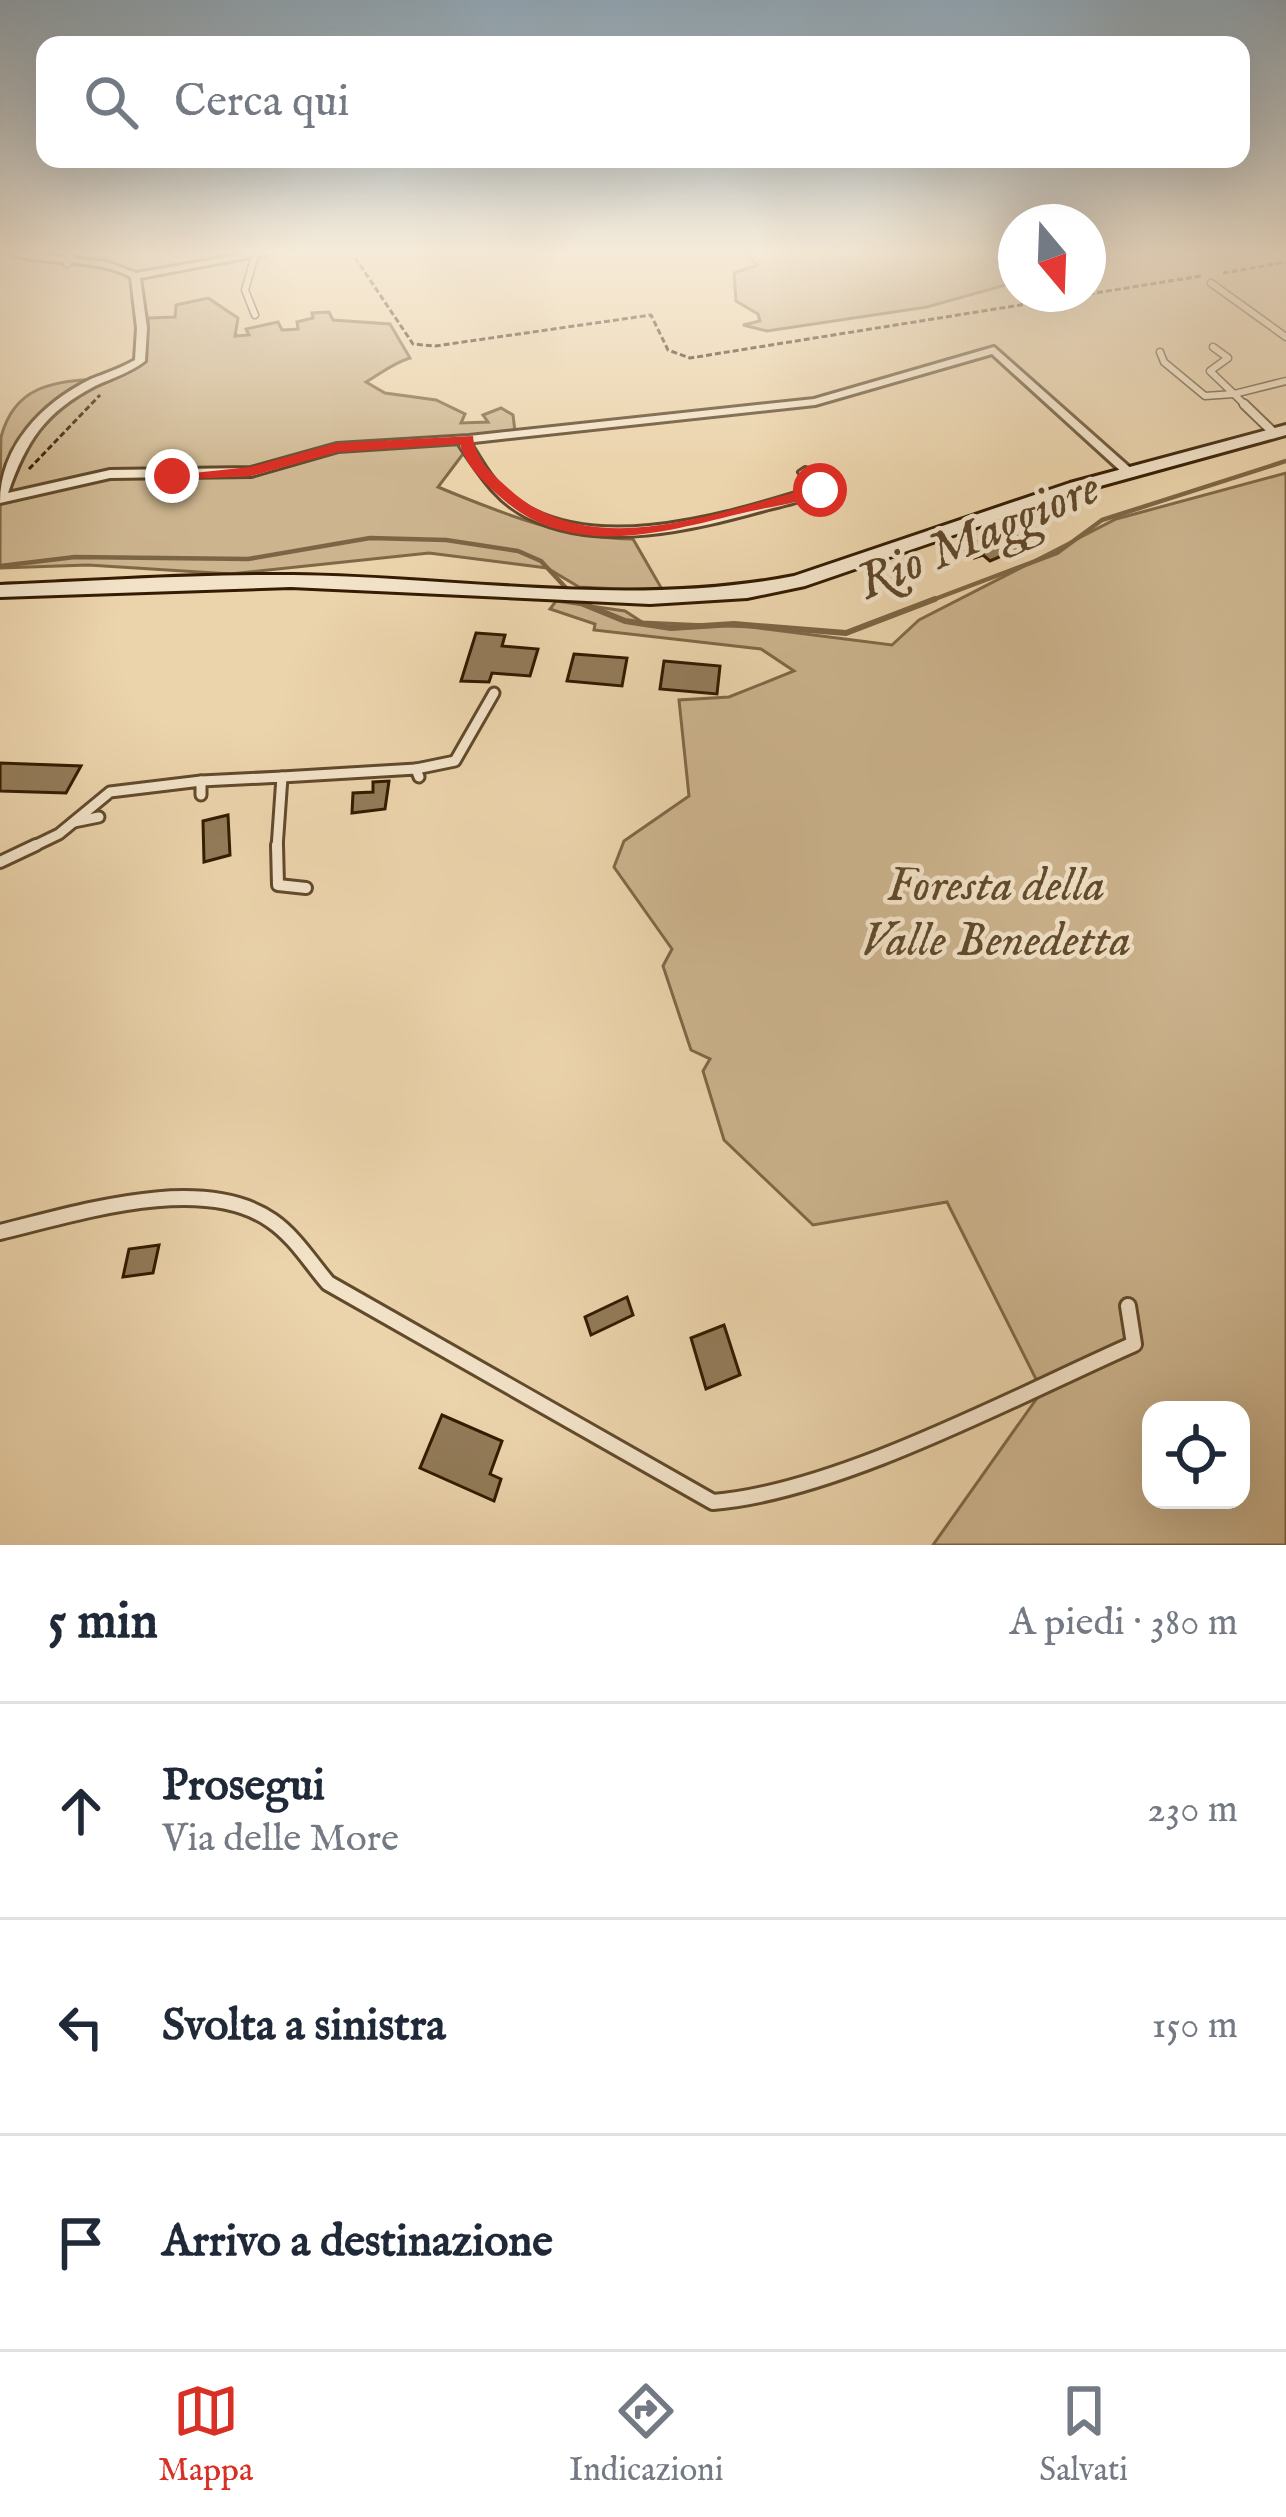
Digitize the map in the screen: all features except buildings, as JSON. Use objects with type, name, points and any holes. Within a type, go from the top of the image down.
[{"type":"main road","points":[[0,591],[291,581],[694,597],[798,582],[1129,472],[1279,431]]},
{"type":"street","points":[[0,499],[15,452],[39,417],[94,382],[140,361],[143,322]]},
{"type":"street","points":[[0,499],[110,474],[251,472],[337,448],[469,439],[815,402],[994,350],[1129,472]]},
{"type":"street","points":[[469,439],[466,446],[475,465],[494,485],[542,520],[574,530],[633,534],[820,490],[805,472]]},
{"type":"lane","points":[[1214,347],[1228,358],[1210,371],[1279,431]]},
{"type":"lane","points":[[1160,352],[1164,362],[1204,395],[1234,394],[1286,381]]},
{"type":"lane","points":[[0,862],[74,823],[110,792],[201,781],[417,773],[455,761],[494,693]]},
{"type":"lane","points":[[282,777],[275,878],[278,885],[306,888]]},
{"type":"lane","points":[[201,781],[201,795]]},
{"type":"lane","points":[[74,823],[99,818]]},
{"type":"lane","points":[[0,1232],[154,1201],[231,1202],[278,1227],[328,1283],[713,1502],[750,1499],[878,1456],[1134,1344],[1128,1306]]},
{"type":"path","points":[[398,322],[413,344],[435,346],[602,322]]},
{"type":"path","points":[[654,322],[668,350],[690,358],[917,322]]},
{"type":"path","points":[[20,478],[100,395]]},
{"type":"green space","points":[[148,322],[237,322],[235,336],[278,322],[282,330],[298,329],[297,322],[390,324],[410,358],[366,382],[385,393],[436,400],[465,414],[461,423],[488,422],[483,415],[501,408],[513,415],[515,432],[475,438],[438,487],[558,529],[633,539],[663,591],[579,587],[547,568],[429,553],[231,574],[88,565],[0,568],[1,437],[12,411],[28,395],[47,386],[126,373],[139,363]]},
{"type":"green space","points":[[826,322],[767,331],[743,325]]},
{"type":"green space","name":"Foresta della Valle Benedetta","points":[[1286,473],[1286,1545],[933,1545],[1042,1391],[947,1202],[813,1225],[724,1140],[703,1071],[710,1059],[691,1050],[663,966],[672,949],[614,867],[624,841],[689,796],[679,700],[729,697],[794,671],[761,649],[594,630],[595,624],[550,609],[556,601],[625,611],[642,622],[751,627],[892,645],[919,620],[1116,519]]},
{"type":"waterway","name":"Rio Maggiore","points":[[927,602],[1057,553],[1102,520],[1286,461]]},
{"type":"waterway","name":"Rio Maggiore","points":[[0,566],[75,557],[248,559],[370,538],[446,540],[518,551],[541,561],[579,602]]},
{"type":"waterway","name":"Rio Maggiore","points":[[571,599],[625,621],[671,628],[734,624],[846,633],[935,599]]},
{"type":"route","points":[[172,476],[251,472],[337,448],[469,439],[466,446],[475,465],[542,520],[574,530],[633,534],[820,490]]}]
